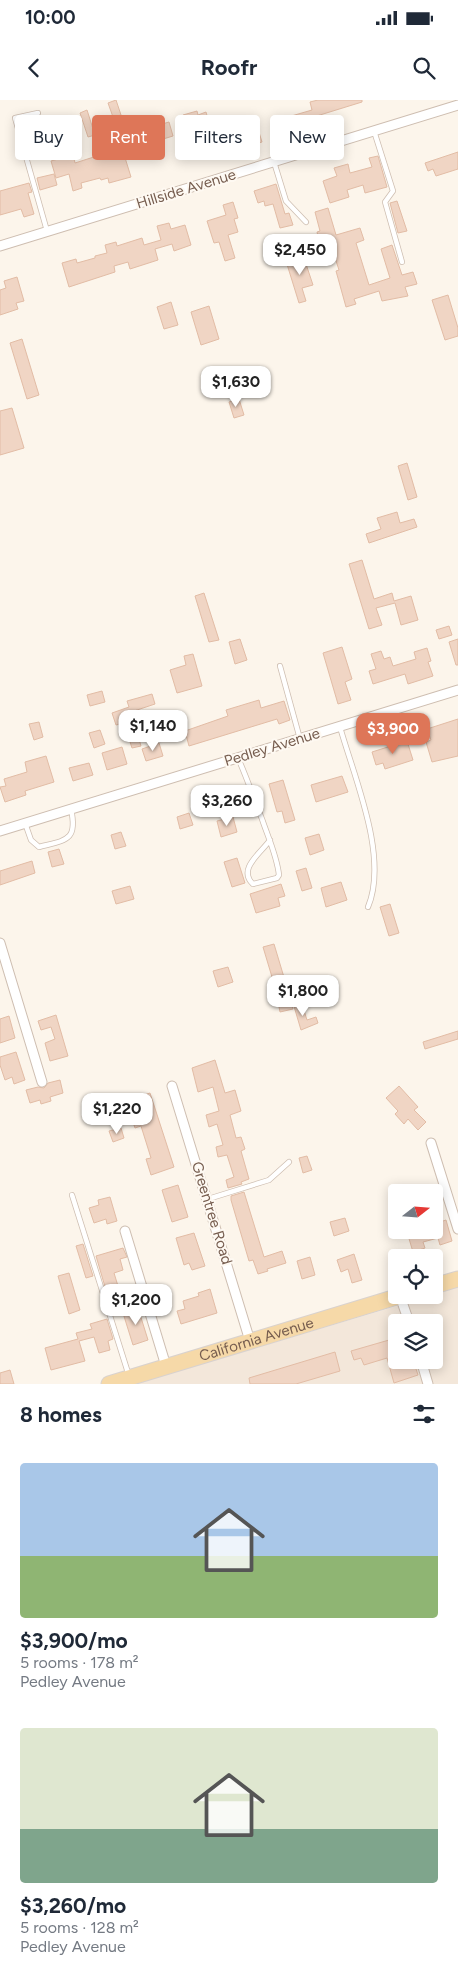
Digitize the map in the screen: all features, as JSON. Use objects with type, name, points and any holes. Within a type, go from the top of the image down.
[{"type":"main road","points":[[443,1283],[458,1279]]},
{"type":"main road","name":"California Avenue","points":[[109,1384],[388,1299]]},
{"type":"street","name":"Hillside Avenue","points":[[0,246],[458,105]]},
{"type":"street","name":"Pedley Avenue","points":[[0,831],[458,690]]},
{"type":"street","points":[[0,943],[42,1082]]},
{"type":"street","name":"Greentree Road","points":[[172,1086],[250,1341]]},
{"type":"street","points":[[431,1142],[458,1229]]},
{"type":"street","points":[[125,1231],[166,1366]]},
{"type":"street","points":[[424,1369],[428,1384]]},
{"type":"lane","points":[[38,113],[15,118],[47,232]]},
{"type":"lane","points":[[374,131],[393,191],[385,202],[402,262]]},
{"type":"lane","points":[[274,162],[286,201],[306,222]]},
{"type":"lane","points":[[280,666],[300,739]]},
{"type":"lane","points":[[340,726],[372,836],[375,863],[374,888],[368,907]]},
{"type":"lane","points":[[238,758],[270,840],[279,875],[276,878],[253,884],[248,877],[247,869],[270,840]]},
{"type":"lane","points":[[25,823],[31,840],[39,847],[64,841],[71,836],[74,830],[71,809]]},
{"type":"lane","points":[[208,1199],[269,1180],[289,1162]]},
{"type":"lane","points":[[72,1196],[129,1377]]},
{"type":"shaded area","points":[[458,1286],[458,1384],[134,1384],[404,1304],[443,1304],[443,1292]]},
{"type":"building","points":[[116,100],[121,115],[112,115],[108,103]]},
{"type":"building","points":[[318,100],[362,100],[362,102],[320,115],[295,115],[312,110],[310,102]]},
{"type":"building","points":[[87,110],[92,126],[92,136],[88,137],[80,113]]},
{"type":"building","points":[[197,111],[198,115],[183,115]]},
{"type":"building","points":[[169,122],[173,136],[165,138],[165,123]]},
{"type":"building","points":[[458,152],[458,169],[436,176],[433,169],[428,171],[425,163]]},
{"type":"building","points":[[378,156],[387,187],[365,193],[363,185],[347,190],[349,197],[330,203],[323,181],[337,176],[334,168],[348,164],[350,173],[372,167],[369,158]]},
{"type":"building","points":[[92,158],[92,160],[126,160],[131,177],[109,183],[108,178],[101,180],[100,178],[81,183],[82,188],[73,191],[69,174],[56,178],[51,161],[74,160],[75,163]]},
{"type":"building","points":[[54,174],[57,185],[40,190],[37,178]]},
{"type":"building","points":[[29,183],[32,192],[28,193],[34,214],[24,217],[21,209],[0,215],[0,191]]},
{"type":"building","points":[[276,184],[285,214],[289,213],[293,225],[280,228],[273,204],[265,206],[264,201],[258,203],[254,191]]},
{"type":"building","points":[[397,201],[407,231],[398,233],[390,203]]},
{"type":"building","points":[[233,202],[238,218],[234,219],[238,232],[228,235],[235,258],[225,261],[219,242],[214,243],[207,221],[226,215],[223,205]]},
{"type":"building","points":[[328,208],[336,235],[360,228],[364,240],[356,243],[369,285],[390,278],[381,249],[392,245],[402,275],[413,272],[417,284],[405,287],[408,296],[382,301],[379,291],[354,299],[356,304],[346,307],[336,271],[339,270],[330,242],[320,245],[317,232],[320,231],[315,212]]},
{"type":"building","points":[[169,223],[171,229],[185,225],[191,245],[174,251],[172,244],[155,249],[158,260],[130,269],[128,262],[114,266],[115,272],[69,287],[62,263],[76,259],[77,263],[95,258],[95,256],[107,253],[105,245],[116,242],[117,246],[142,238],[144,245],[161,240],[157,226]]},
{"type":"building","points":[[303,255],[313,285],[302,288],[306,301],[299,303],[286,261]]},
{"type":"building","points":[[17,277],[24,301],[16,303],[18,309],[0,315],[0,290],[6,288],[4,281]]},
{"type":"building","points":[[448,295],[458,328],[458,336],[445,340],[432,300]]},
{"type":"building","points":[[171,302],[178,325],[164,329],[157,307]]},
{"type":"building","points":[[209,306],[219,339],[201,345],[191,312]]},
{"type":"building","points":[[22,339],[39,395],[27,399],[10,343]]},
{"type":"building","points":[[239,399],[244,415],[234,418],[229,402]]},
{"type":"building","points":[[12,408],[24,448],[0,455],[0,411]]},
{"type":"building","points":[[407,463],[417,497],[408,500],[398,466]]},
{"type":"building","points":[[397,512],[400,523],[414,519],[417,527],[369,543],[366,534],[381,529],[377,518]]},
{"type":"building","points":[[362,560],[374,599],[392,593],[394,601],[411,596],[418,620],[401,625],[395,603],[376,608],[382,625],[369,629],[349,564]]},
{"type":"building","points":[[204,593],[219,640],[209,642],[195,596]]},
{"type":"building","points":[[449,626],[452,635],[439,639],[436,630]]},
{"type":"building","points":[[240,639],[247,660],[235,664],[229,642]]},
{"type":"building","points":[[458,639],[458,665],[456,665],[449,642]]},
{"type":"building","points":[[342,647],[352,679],[345,682],[351,700],[338,704],[323,653]]},
{"type":"building","points":[[427,648],[431,661],[428,662],[433,676],[408,684],[405,674],[373,684],[369,671],[376,669],[371,654],[381,651],[384,659],[390,657],[393,666],[416,659],[414,652]]},
{"type":"building","points":[[193,654],[202,686],[177,693],[170,670],[186,665],[184,656]]},
{"type":"building","points":[[102,691],[105,702],[90,706],[87,695]]},
{"type":"building","points":[[152,694],[155,704],[131,712],[141,746],[132,748],[124,723],[116,725],[112,713],[129,707],[127,701]]},
{"type":"building","points":[[259,700],[261,708],[284,701],[290,720],[279,724],[277,719],[189,746],[185,731],[228,716],[226,710]]},
{"type":"building","points":[[458,719],[458,756],[432,762],[426,742],[431,740],[427,729]]},
{"type":"building","points":[[39,722],[43,737],[34,740],[29,724]]},
{"type":"building","points":[[100,730],[105,744],[94,748],[89,733]]},
{"type":"building","points":[[407,741],[413,760],[385,769],[383,763],[376,765],[372,752]]},
{"type":"building","points":[[159,743],[163,756],[146,761],[142,749]]},
{"type":"building","points":[[122,747],[127,764],[107,770],[102,753]]},
{"type":"building","points":[[46,756],[54,782],[25,791],[26,795],[5,802],[0,787],[6,786],[4,779],[27,772],[25,762]]},
{"type":"building","points":[[89,763],[93,775],[73,781],[69,768]]},
{"type":"building","points":[[342,776],[348,792],[316,802],[311,785]]},
{"type":"building","points":[[283,780],[295,820],[285,823],[282,811],[277,812],[269,784]]},
{"type":"building","points":[[236,797],[239,809],[226,813],[222,801]]},
{"type":"building","points":[[189,813],[193,825],[180,829],[177,817]]},
{"type":"building","points":[[233,817],[237,832],[221,837],[217,821]]},
{"type":"building","points":[[121,832],[126,846],[115,849],[111,835]]},
{"type":"building","points":[[319,834],[324,850],[310,855],[305,838]]},
{"type":"building","points":[[59,849],[64,864],[52,867],[48,852]]},
{"type":"building","points":[[237,858],[245,883],[232,887],[224,862]]},
{"type":"building","points":[[32,861],[35,873],[0,885],[0,871]]},
{"type":"building","points":[[306,868],[312,888],[302,891],[296,871]]},
{"type":"building","points":[[341,882],[347,900],[326,907],[321,888]]},
{"type":"building","points":[[281,884],[285,896],[278,898],[280,906],[256,913],[250,894]]},
{"type":"building","points":[[130,886],[134,899],[116,904],[112,891]]},
{"type":"building","points":[[390,904],[399,933],[389,936],[380,907]]},
{"type":"building","points":[[274,944],[286,984],[275,987],[263,947]]},
{"type":"building","points":[[228,967],[233,982],[218,987],[213,971]]},
{"type":"building","points":[[290,999],[293,1009],[280,1012],[278,1002]]},
{"type":"building","points":[[301,1001],[307,1020],[316,1017],[318,1023],[301,1030],[293,1003]]},
{"type":"building","points":[[56,1015],[68,1056],[50,1061],[45,1043],[55,1039],[51,1027],[41,1030],[38,1021]]},
{"type":"building","points":[[9,1016],[15,1038],[0,1043],[0,1019]]},
{"type":"building","points":[[458,1031],[458,1039],[425,1049],[423,1042]]},
{"type":"building","points":[[16,1052],[25,1080],[14,1084],[12,1077],[5,1080],[0,1065],[0,1057]]},
{"type":"building","points":[[215,1060],[225,1093],[235,1090],[241,1111],[230,1115],[236,1138],[241,1137],[245,1149],[241,1151],[249,1179],[241,1182],[242,1184],[228,1188],[226,1180],[234,1177],[227,1155],[218,1157],[216,1147],[223,1145],[217,1124],[209,1127],[206,1115],[219,1111],[213,1087],[198,1092],[192,1068]]},
{"type":"building","points":[[60,1080],[63,1093],[50,1097],[51,1101],[41,1104],[40,1100],[30,1103],[26,1090],[38,1087],[44,1088],[48,1083]]},
{"type":"building","points":[[399,1086],[418,1107],[414,1110],[426,1122],[418,1130],[408,1119],[404,1124],[395,1114],[398,1111],[386,1098]]},
{"type":"building","points":[[150,1093],[174,1167],[151,1175],[146,1159],[151,1158],[141,1126],[135,1128],[129,1111],[138,1108],[135,1098]]},
{"type":"building","points":[[121,1128],[124,1138],[113,1142],[109,1131]]},
{"type":"building","points":[[307,1156],[312,1170],[303,1173],[299,1158]]},
{"type":"building","points":[[178,1185],[188,1217],[172,1222],[162,1190]]},
{"type":"building","points":[[244,1192],[264,1257],[282,1251],[286,1263],[258,1274],[253,1260],[249,1261],[231,1200],[231,1196]]},
{"type":"building","points":[[110,1197],[117,1221],[107,1224],[106,1219],[94,1223],[89,1208],[99,1205],[98,1200]]},
{"type":"building","points":[[345,1218],[349,1231],[334,1236],[330,1222]]},
{"type":"building","points":[[446,1220],[452,1241],[440,1245],[438,1239],[443,1239],[443,1221]]},
{"type":"building","points":[[194,1233],[205,1266],[192,1270],[189,1263],[184,1265],[176,1238]]},
{"type":"building","points":[[409,1239],[434,1239],[423,1242],[425,1248],[412,1249]]},
{"type":"building","points":[[83,1244],[93,1276],[86,1278],[76,1246]]},
{"type":"building","points":[[123,1248],[127,1257],[120,1259],[123,1270],[114,1273],[118,1286],[106,1290],[96,1256]]},
{"type":"building","points":[[354,1254],[362,1280],[352,1283],[348,1269],[341,1272],[337,1260]]},
{"type":"building","points":[[310,1257],[315,1275],[302,1279],[297,1261]]},
{"type":"building","points":[[69,1273],[80,1310],[69,1314],[58,1276]]},
{"type":"building","points":[[210,1289],[217,1313],[181,1324],[177,1311],[185,1309],[183,1301],[199,1296],[198,1293]]},
{"type":"building","points":[[138,1308],[148,1340],[133,1345],[123,1313]]},
{"type":"building","points":[[107,1319],[113,1339],[108,1341],[110,1350],[99,1353],[94,1337],[79,1341],[85,1361],[51,1370],[45,1348],[78,1339],[76,1333],[92,1329],[90,1324]]},
{"type":"building","points":[[388,1340],[388,1362],[387,1358],[364,1365],[361,1358],[354,1360],[351,1351]]},
{"type":"building","points":[[335,1352],[340,1371],[296,1384],[250,1384],[249,1378]]},
{"type":"building","points":[[390,1369],[416,1369],[418,1375],[394,1383]]},
{"type":"building","points":[[10,1370],[14,1384],[0,1384],[0,1373]]}]
